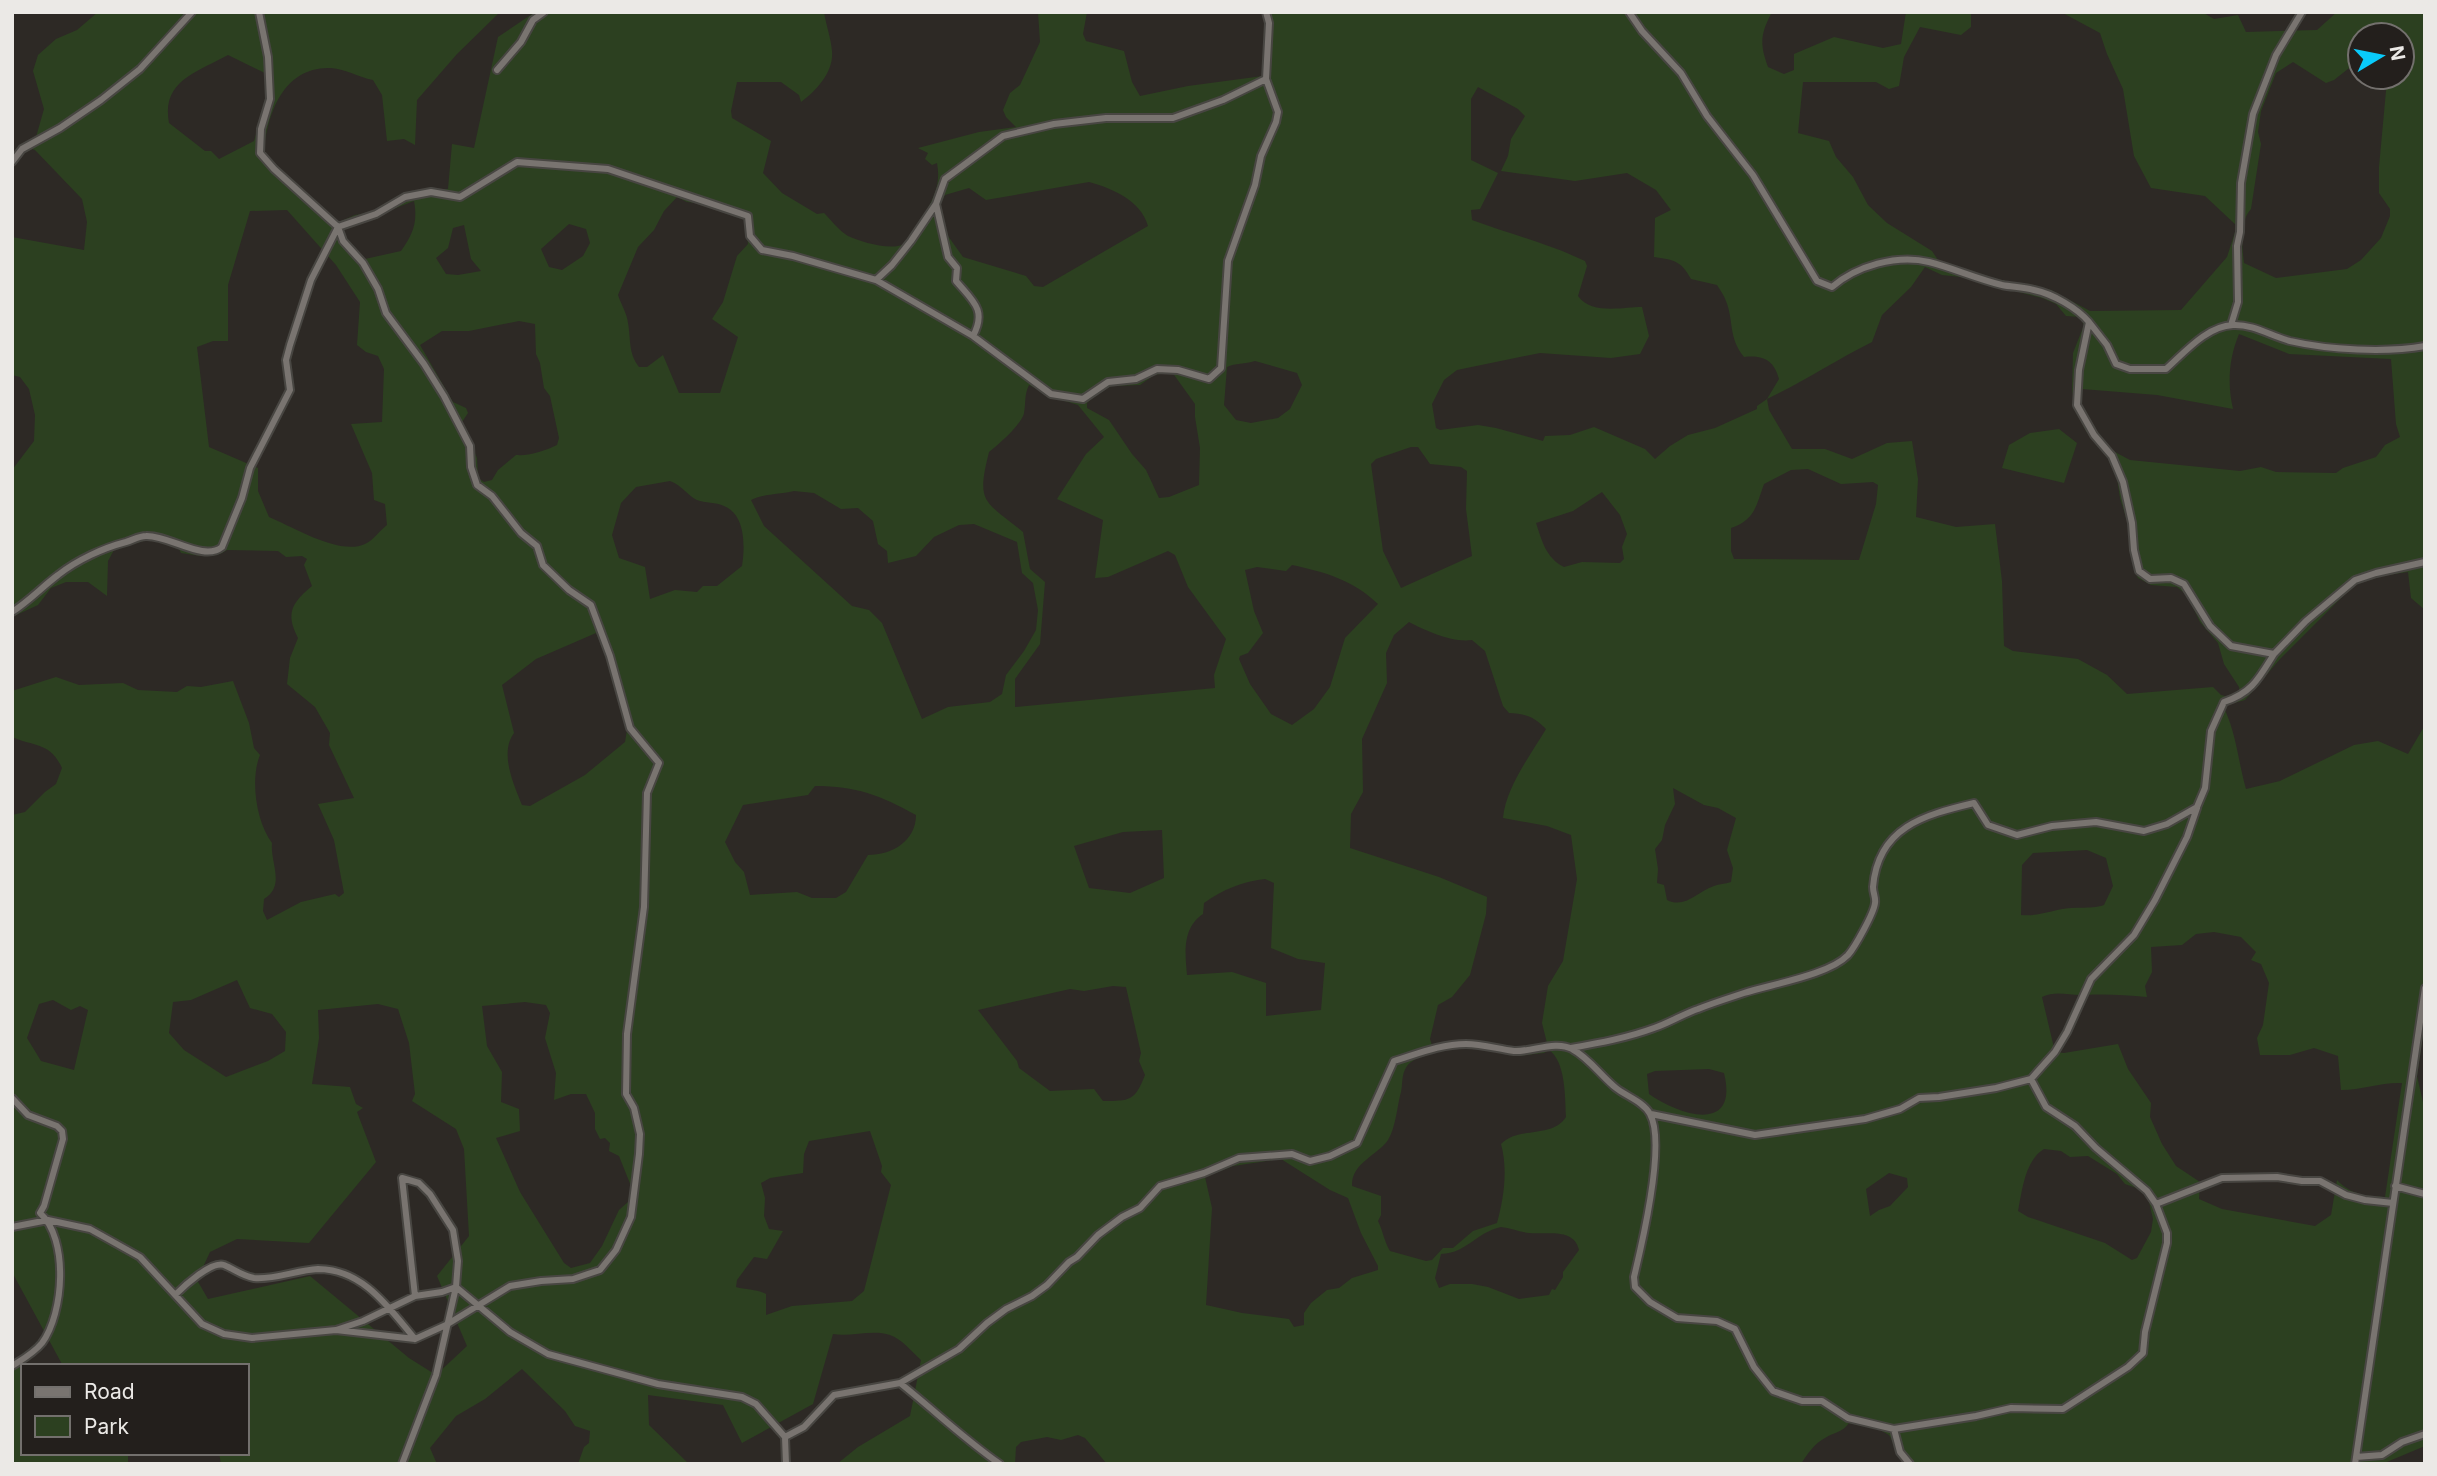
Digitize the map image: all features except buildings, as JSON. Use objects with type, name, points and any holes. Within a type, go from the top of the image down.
[{"type":"street","points":[[12,162],[22,149],[60,128],[140,69],[192,12]]},
{"type":"street","points":[[12,1227],[48,1220],[90,1229],[146,1262],[202,1324],[223,1334],[252,1338],[336,1330],[415,1339],[446,1325],[510,1286],[573,1279],[600,1270],[616,1250],[631,1217],[640,1134],[634,1108],[626,1094],[627,1034],[644,907],[647,793],[659,763],[630,728],[610,656],[591,605],[569,590],[543,565],[537,546],[521,533],[492,496],[477,485],[471,467],[470,446],[424,364],[386,313],[363,263],[343,241],[338,227],[260,153],[261,129],[270,99],[268,57],[259,12]]},
{"type":"street","points":[[497,70],[521,42],[533,20],[544,12]]},
{"type":"street","points":[[12,612],[60,573],[88,557],[142,536],[160,536],[186,547],[209,552],[216,552],[222,547],[242,498],[250,468],[290,390],[286,360],[290,345],[311,280],[338,227],[376,214],[405,197],[430,192],[460,197],[517,162],[608,169],[748,216],[750,236],[762,250],[876,280],[973,336],[1051,394],[1083,400],[1108,382],[1136,379],[1157,369],[1178,370],[1209,379],[1220,368],[1228,261],[1255,185],[1261,156],[1278,112],[1266,79],[1269,23],[1266,12]]},
{"type":"street","points":[[1629,12],[1642,31],[1681,73],[1707,116],[1753,175],[1817,281],[1832,287],[1847,274],[1867,266],[1895,261],[1928,262],[2001,285],[2036,290],[2080,312],[2107,345],[2116,364],[2130,369],[2166,369],[2204,335],[2231,325],[2252,327],[2272,336],[2306,344],[2399,351],[2425,346]]},
{"type":"street","points":[[2231,325],[2238,302],[2237,246],[2240,232],[2241,183],[2253,114],[2276,55],[2302,12]]},
{"type":"street","points":[[876,280],[892,265],[936,204],[945,179],[1003,136],[1054,124],[1106,118],[1173,118],[1223,100],[1266,79]]},
{"type":"street","points":[[936,204],[948,257],[957,268],[956,281],[978,309],[981,322],[973,336]]},
{"type":"street","points":[[2090,322],[2079,370],[2077,405],[2094,435],[2112,456],[2123,482],[2139,570],[2150,579],[2171,579],[2184,584],[2210,626],[2231,646],[2274,654]]},
{"type":"street","points":[[1571,1048],[1609,1083],[1651,1114],[1755,1135],[1865,1119],[1900,1109],[1919,1098],[1985,1090],[2031,1080],[2055,1052],[2067,1032],[2091,979],[2134,935],[2155,901],[2187,837],[2205,788],[2211,731],[2224,702],[2240,697],[2250,689],[2274,654],[2306,621],[2355,580],[2425,562]]},
{"type":"street","points":[[785,1437],[804,1427],[834,1395],[900,1383],[959,1349],[1006,1309],[1047,1285],[1098,1235],[1122,1217],[1140,1208],[1160,1186],[1204,1173],[1239,1158],[1292,1154],[1310,1161],[1330,1156],[1357,1143],[1394,1061],[1447,1045],[1469,1044],[1502,1047],[1513,1051],[1556,1046],[1571,1048],[1614,1041],[1777,982],[1826,970],[1849,954],[1864,931],[1875,906],[1873,890],[1879,863],[1891,840],[1906,825],[1934,812],[1974,803],[1988,825],[2017,835],[2052,826],[2096,822],[2144,831],[2167,824],[2197,807]]},
{"type":"street","points":[[2425,988],[2355,1461],[2382,1455],[2402,1442],[2425,1434]]},
{"type":"street","points":[[1651,1114],[1654,1155],[1650,1207],[1634,1277],[1635,1287],[1650,1302],[1676,1318],[1717,1321],[1735,1329],[1754,1367],[1773,1391],[1802,1401],[1822,1401],[1848,1418],[1894,1429],[2011,1408],[2063,1409],[2140,1357],[2166,1243],[2166,1233],[2156,1204],[2147,1191],[2096,1148],[2075,1126],[2046,1107],[2031,1080]]},
{"type":"street","points":[[12,1098],[28,1115],[57,1126],[62,1131],[63,1139],[40,1213],[48,1220],[61,1266],[57,1306],[51,1328],[43,1342],[33,1353],[12,1366]]},
{"type":"street","points":[[2156,1204],[2222,1178],[2277,1177],[2320,1181],[2346,1195],[2393,1203]]},
{"type":"street","points":[[402,1464],[436,1375],[456,1287],[458,1261],[453,1230],[430,1194],[419,1184],[402,1178],[415,1296]]},
{"type":"street","points":[[2395,1186],[2425,1194]]},
{"type":"street","points":[[175,1295],[185,1284],[215,1265],[222,1265],[241,1275],[255,1278],[319,1269],[349,1275],[378,1295],[415,1339]]},
{"type":"street","points":[[456,1287],[510,1332],[548,1354],[659,1384],[742,1397],[756,1404],[785,1437],[786,1464]]},
{"type":"street","points":[[336,1330],[415,1296],[456,1287]]},
{"type":"street","points":[[900,1383],[960,1436],[1000,1464]]},
{"type":"street","points":[[1894,1429],[1900,1452],[1910,1464]]},
{"type":"green space","points":[[98,12],[500,12],[457,54],[417,100],[415,145],[404,139],[387,141],[382,95],[373,80],[331,68],[315,69],[290,83],[274,108],[264,152],[297,188],[339,222],[355,215],[369,213],[416,191],[448,189],[452,144],[474,148],[498,37],[535,12],[824,12],[832,59],[818,87],[801,102],[799,95],[781,82],[737,82],[732,118],[771,141],[763,173],[782,193],[817,214],[824,213],[848,236],[893,247],[906,243],[911,237],[936,190],[937,163],[932,165],[925,159],[928,153],[918,148],[979,132],[1016,127],[1003,110],[1010,93],[1020,85],[1040,42],[1038,12],[1087,12],[1083,34],[1086,41],[1124,51],[1132,82],[1140,96],[1188,86],[1263,76],[1263,12],[1763,12],[1771,14],[1763,34],[1765,59],[1768,67],[1784,74],[1794,70],[1794,54],[1834,37],[1883,48],[1901,44],[1906,12],[1971,12],[1971,27],[1961,35],[1920,27],[1904,57],[1899,86],[1889,89],[1876,82],[1803,82],[1798,133],[1829,141],[1836,157],[1853,177],[1868,205],[1887,223],[1932,251],[1938,260],[1991,278],[2051,290],[2090,311],[2181,310],[2227,257],[2237,226],[2205,196],[2151,188],[2134,156],[2123,89],[2100,33],[2061,12],[2202,12],[2214,19],[2238,15],[2246,32],[2317,30],[2337,12],[2425,12],[2425,610],[2411,598],[2408,572],[2374,577],[2355,584],[2280,659],[2245,700],[2227,705],[2225,710],[2235,739],[2246,789],[2280,781],[2354,745],[2378,741],[2408,754],[2425,725],[2425,1021],[2417,1076],[2425,1111],[2425,1446],[2382,1464],[1904,1464],[1889,1435],[1880,1430],[1849,1423],[1841,1431],[1818,1443],[1801,1464],[1107,1464],[1085,1438],[1078,1435],[1061,1440],[1047,1437],[1021,1442],[1016,1447],[1015,1464],[837,1464],[858,1447],[910,1416],[921,1360],[899,1339],[876,1333],[833,1334],[813,1404],[742,1443],[723,1405],[648,1395],[649,1425],[689,1464],[578,1464],[584,1447],[589,1443],[590,1431],[575,1426],[565,1411],[522,1369],[485,1399],[456,1416],[430,1448],[437,1464],[221,1464],[219,1455],[248,1455],[248,1364],[62,1364],[12,1272],[12,815],[25,812],[56,784],[62,768],[47,749],[12,737],[12,691],[56,677],[79,685],[123,683],[138,690],[177,692],[187,686],[201,687],[233,681],[249,723],[254,748],[260,755],[255,776],[256,800],[262,824],[272,843],[276,874],[274,888],[264,899],[263,911],[267,920],[301,902],[335,894],[339,897],[344,893],[334,840],[318,804],[354,798],[329,745],[330,733],[315,707],[287,684],[290,658],[298,638],[291,615],[295,603],[312,586],[304,565],[307,559],[302,556],[286,557],[278,551],[227,550],[216,555],[199,556],[181,553],[179,549],[153,538],[114,550],[108,561],[107,596],[88,582],[66,582],[51,588],[38,605],[12,617],[12,470],[34,441],[35,415],[29,389],[20,377],[12,375],[12,237],[84,250],[87,222],[82,199],[35,150],[22,154],[12,166],[14,156],[20,148],[36,137],[44,109],[33,71],[38,55],[56,39],[77,30]],"holes":[[[2346,21],[2416,21],[2416,91],[2386,91],[2379,193],[2390,209],[2390,216],[2381,238],[2361,260],[2347,269],[2276,278],[2244,263],[2242,234],[2251,209],[2261,144],[2258,132],[2261,111],[2276,73],[2293,62],[2326,83],[2346,71]],[[228,55],[267,74],[266,100],[254,141],[219,159],[169,123],[168,109],[170,97],[184,80]],[[1478,87],[1518,109],[1525,116],[1511,139],[1508,156],[1501,171],[1575,181],[1627,173],[1656,190],[1671,210],[1655,218],[1654,257],[1676,262],[1691,279],[1717,285],[1726,301],[1733,336],[1739,350],[1744,357],[1767,360],[1774,367],[1779,379],[1767,399],[1757,406],[1757,409],[1715,428],[1688,435],[1655,459],[1645,449],[1594,427],[1570,435],[1545,436],[1543,441],[1478,425],[1440,430],[1436,428],[1432,404],[1444,380],[1457,370],[1540,353],[1611,358],[1640,354],[1649,336],[1642,307],[1599,308],[1591,306],[1578,296],[1587,266],[1585,261],[1472,220],[1471,210],[1480,209],[1498,173],[1471,160],[1471,99]],[[1089,182],[1124,196],[1139,209],[1148,226],[1043,287],[1034,286],[1026,276],[963,257],[948,236],[940,205],[945,195],[969,188],[986,200]],[[677,197],[687,202],[706,204],[745,219],[748,244],[737,256],[723,302],[712,319],[738,337],[720,393],[679,393],[663,355],[647,367],[639,367],[635,362],[627,320],[618,295],[638,247],[654,230],[664,211]],[[414,201],[414,228],[401,251],[365,259],[345,238],[343,232],[346,227]],[[287,210],[336,265],[360,302],[357,345],[378,356],[384,369],[382,422],[351,424],[372,473],[374,500],[385,504],[387,525],[365,544],[355,547],[330,543],[269,517],[258,491],[258,468],[209,447],[197,347],[213,341],[228,341],[228,285],[250,211]],[[569,224],[586,229],[590,243],[583,256],[562,270],[549,267],[541,249]],[[464,225],[471,259],[481,271],[446,274],[436,258],[448,248],[453,228]],[[1925,267],[1942,275],[1961,277],[2042,298],[2056,304],[2066,316],[2080,317],[2084,325],[2073,353],[2072,389],[2075,408],[2086,431],[2107,456],[2117,478],[2129,527],[2135,572],[2138,578],[2151,585],[2177,587],[2187,595],[2200,622],[2218,643],[2224,664],[2240,693],[2232,698],[2221,695],[2213,687],[2127,694],[2107,675],[2078,659],[2013,651],[2004,646],[2002,581],[1995,524],[1956,527],[1916,517],[1918,479],[1912,441],[1887,443],[1852,459],[1825,449],[1792,449],[1769,410],[1767,399],[1872,342],[1882,315],[1911,287]],[[519,321],[535,324],[536,354],[544,388],[550,396],[559,438],[557,445],[537,453],[516,455],[498,470],[492,480],[484,482],[478,478],[477,458],[462,422],[468,413],[466,408],[453,402],[420,345],[442,331],[469,331]],[[2239,334],[2289,354],[2391,359],[2396,424],[2400,437],[2385,445],[2376,457],[2336,473],[2276,472],[2261,467],[2240,471],[2130,460],[2113,451],[2096,432],[2080,406],[2082,389],[2157,395],[2233,409],[2230,371]],[[1255,361],[1297,373],[1302,385],[1290,409],[1278,418],[1251,423],[1236,420],[1224,405],[1227,367]],[[1172,372],[1195,404],[1200,448],[1199,485],[1169,497],[1159,498],[1146,470],[1109,420],[1087,408],[1087,403],[1101,390],[1112,386],[1140,385],[1154,375]],[[1029,385],[1055,398],[1078,405],[1104,437],[1086,454],[1057,499],[1103,520],[1095,578],[1108,577],[1168,551],[1175,555],[1188,587],[1226,639],[1214,675],[1215,688],[1015,707],[1015,679],[1040,644],[1045,582],[1030,569],[1023,532],[986,500],[983,482],[989,452],[1022,418]],[[1418,447],[1430,464],[1461,467],[1467,471],[1466,509],[1472,556],[1401,588],[1383,551],[1371,464],[1376,459]],[[1808,469],[1841,484],[1873,482],[1878,485],[1876,504],[1859,560],[1734,559],[1731,551],[1731,528],[1745,521],[1754,511],[1764,484],[1791,470]],[[670,481],[697,500],[731,510],[737,516],[742,532],[742,566],[717,586],[703,586],[697,592],[675,590],[650,599],[645,567],[619,558],[612,535],[621,503],[636,487]],[[794,491],[814,493],[841,509],[858,508],[873,521],[878,544],[887,551],[888,563],[916,556],[934,537],[959,525],[974,524],[1017,542],[1022,573],[1033,583],[1038,610],[1036,630],[1006,675],[1002,694],[990,702],[948,707],[922,719],[882,623],[869,610],[852,606],[764,526],[751,500]],[[1602,492],[1620,515],[1627,534],[1622,547],[1624,559],[1620,563],[1582,562],[1564,567],[1553,559],[1536,523],[1573,511]],[[1292,565],[1316,571],[1359,589],[1378,604],[1345,638],[1330,687],[1314,709],[1292,725],[1271,714],[1250,684],[1239,659],[1248,653],[1263,633],[1254,611],[1245,570],[1257,567],[1286,571]],[[1409,622],[1448,638],[1472,640],[1485,651],[1503,706],[1509,713],[1529,716],[1546,729],[1514,783],[1503,818],[1547,826],[1571,835],[1577,879],[1563,961],[1548,986],[1542,1023],[1547,1043],[1528,1047],[1471,1041],[1432,1045],[1430,1039],[1438,1005],[1452,997],[1470,975],[1486,914],[1487,897],[1439,877],[1350,848],[1351,814],[1363,792],[1362,739],[1387,683],[1386,653],[1394,635]],[[596,633],[605,653],[627,730],[625,742],[585,775],[530,806],[522,805],[509,769],[508,750],[514,733],[502,685],[536,659]],[[815,786],[867,793],[916,815],[915,824],[907,839],[894,849],[868,855],[846,892],[836,898],[812,898],[797,892],[750,895],[744,872],[735,862],[725,842],[743,805],[808,795]],[[1673,788],[1736,818],[1727,850],[1733,868],[1731,882],[1714,886],[1685,901],[1667,900],[1664,885],[1657,883],[1655,849],[1662,840],[1665,825],[1675,804]],[[1162,830],[1164,878],[1130,893],[1089,888],[1074,846],[1123,832]],[[2087,850],[2106,858],[2113,886],[2104,905],[2021,915],[2022,865],[2033,853]],[[1265,879],[1274,883],[1271,948],[1298,959],[1325,963],[1321,1010],[1266,1016],[1266,983],[1232,972],[1187,975],[1186,942],[1191,926],[1203,914],[1204,903],[1240,884]],[[2214,932],[2241,937],[2256,952],[2251,960],[2261,964],[2269,983],[2263,1025],[2257,1038],[2260,1055],[2290,1055],[2314,1048],[2338,1056],[2341,1090],[2402,1083],[2385,1197],[2353,1192],[2337,1180],[2331,1215],[2315,1226],[2222,1209],[2199,1199],[2200,1182],[2176,1166],[2162,1144],[2150,1117],[2151,1103],[2128,1069],[2118,1044],[2064,1053],[2055,1052],[2042,997],[2058,994],[2147,997],[2145,986],[2152,972],[2151,947],[2182,945],[2196,934]],[[237,980],[250,1008],[272,1014],[286,1032],[285,1051],[268,1061],[226,1077],[184,1050],[169,1033],[173,1002],[191,1000]],[[1113,986],[1126,987],[1141,1053],[1139,1061],[1145,1075],[1138,1090],[1130,1098],[1103,1101],[1094,1089],[1050,1091],[1019,1068],[1017,1061],[978,1010],[1070,989],[1084,991]],[[53,1000],[71,1010],[80,1006],[88,1010],[74,1070],[41,1061],[27,1038],[39,1004]],[[525,1002],[546,1005],[550,1013],[545,1038],[556,1073],[554,1100],[571,1094],[586,1094],[595,1113],[595,1129],[600,1139],[605,1138],[610,1143],[609,1151],[619,1156],[631,1186],[628,1202],[619,1210],[602,1246],[590,1263],[571,1268],[564,1263],[520,1192],[496,1138],[520,1131],[519,1109],[501,1102],[502,1072],[487,1046],[482,1006]],[[378,1004],[398,1009],[409,1043],[415,1094],[412,1101],[456,1129],[464,1149],[469,1236],[437,1276],[467,1346],[436,1375],[409,1358],[310,1276],[208,1299],[197,1280],[210,1252],[237,1239],[309,1243],[376,1162],[357,1112],[363,1108],[356,1104],[350,1087],[312,1084],[319,1038],[318,1010]],[[1447,1047],[1499,1050],[1516,1056],[1549,1050],[1562,1071],[1566,1117],[1552,1128],[1516,1135],[1501,1144],[1504,1184],[1497,1223],[1473,1231],[1453,1248],[1443,1248],[1432,1260],[1426,1261],[1390,1251],[1378,1221],[1381,1215],[1381,1196],[1352,1186],[1360,1165],[1384,1145],[1391,1135],[1405,1069],[1415,1059]],[[1709,1069],[1724,1073],[1726,1092],[1723,1105],[1715,1112],[1704,1115],[1690,1113],[1676,1109],[1649,1094],[1647,1074],[1655,1071]],[[870,1131],[882,1166],[881,1172],[891,1185],[864,1291],[852,1301],[792,1306],[766,1315],[766,1294],[736,1287],[737,1280],[754,1257],[767,1259],[783,1231],[769,1229],[764,1216],[765,1198],[761,1183],[770,1178],[803,1173],[804,1154],[809,1141]],[[2044,1149],[2061,1151],[2070,1157],[2088,1156],[2117,1174],[2125,1184],[2142,1190],[2149,1202],[2153,1219],[2151,1232],[2137,1258],[2132,1260],[2105,1243],[2028,1217],[2018,1211],[2023,1185],[2032,1161]],[[1281,1159],[1330,1190],[1348,1198],[1378,1270],[1352,1278],[1339,1288],[1327,1290],[1311,1303],[1304,1313],[1304,1325],[1294,1327],[1289,1319],[1206,1305],[1212,1208],[1205,1177],[1233,1166]],[[1889,1173],[1907,1178],[1908,1187],[1890,1206],[1870,1216],[1866,1189]],[[1501,1227],[1529,1233],[1565,1235],[1576,1243],[1579,1250],[1563,1272],[1555,1290],[1552,1289],[1549,1295],[1519,1299],[1472,1284],[1450,1284],[1439,1288],[1435,1278],[1441,1254],[1465,1247]]]},
{"type":"green space","points":[[2059,429],[2077,443],[2064,483],[2002,468],[2009,445],[2030,433]]},
{"type":"green space","points":[[12,1357],[21,1369],[21,1455],[128,1455],[128,1464],[12,1464]]}]
